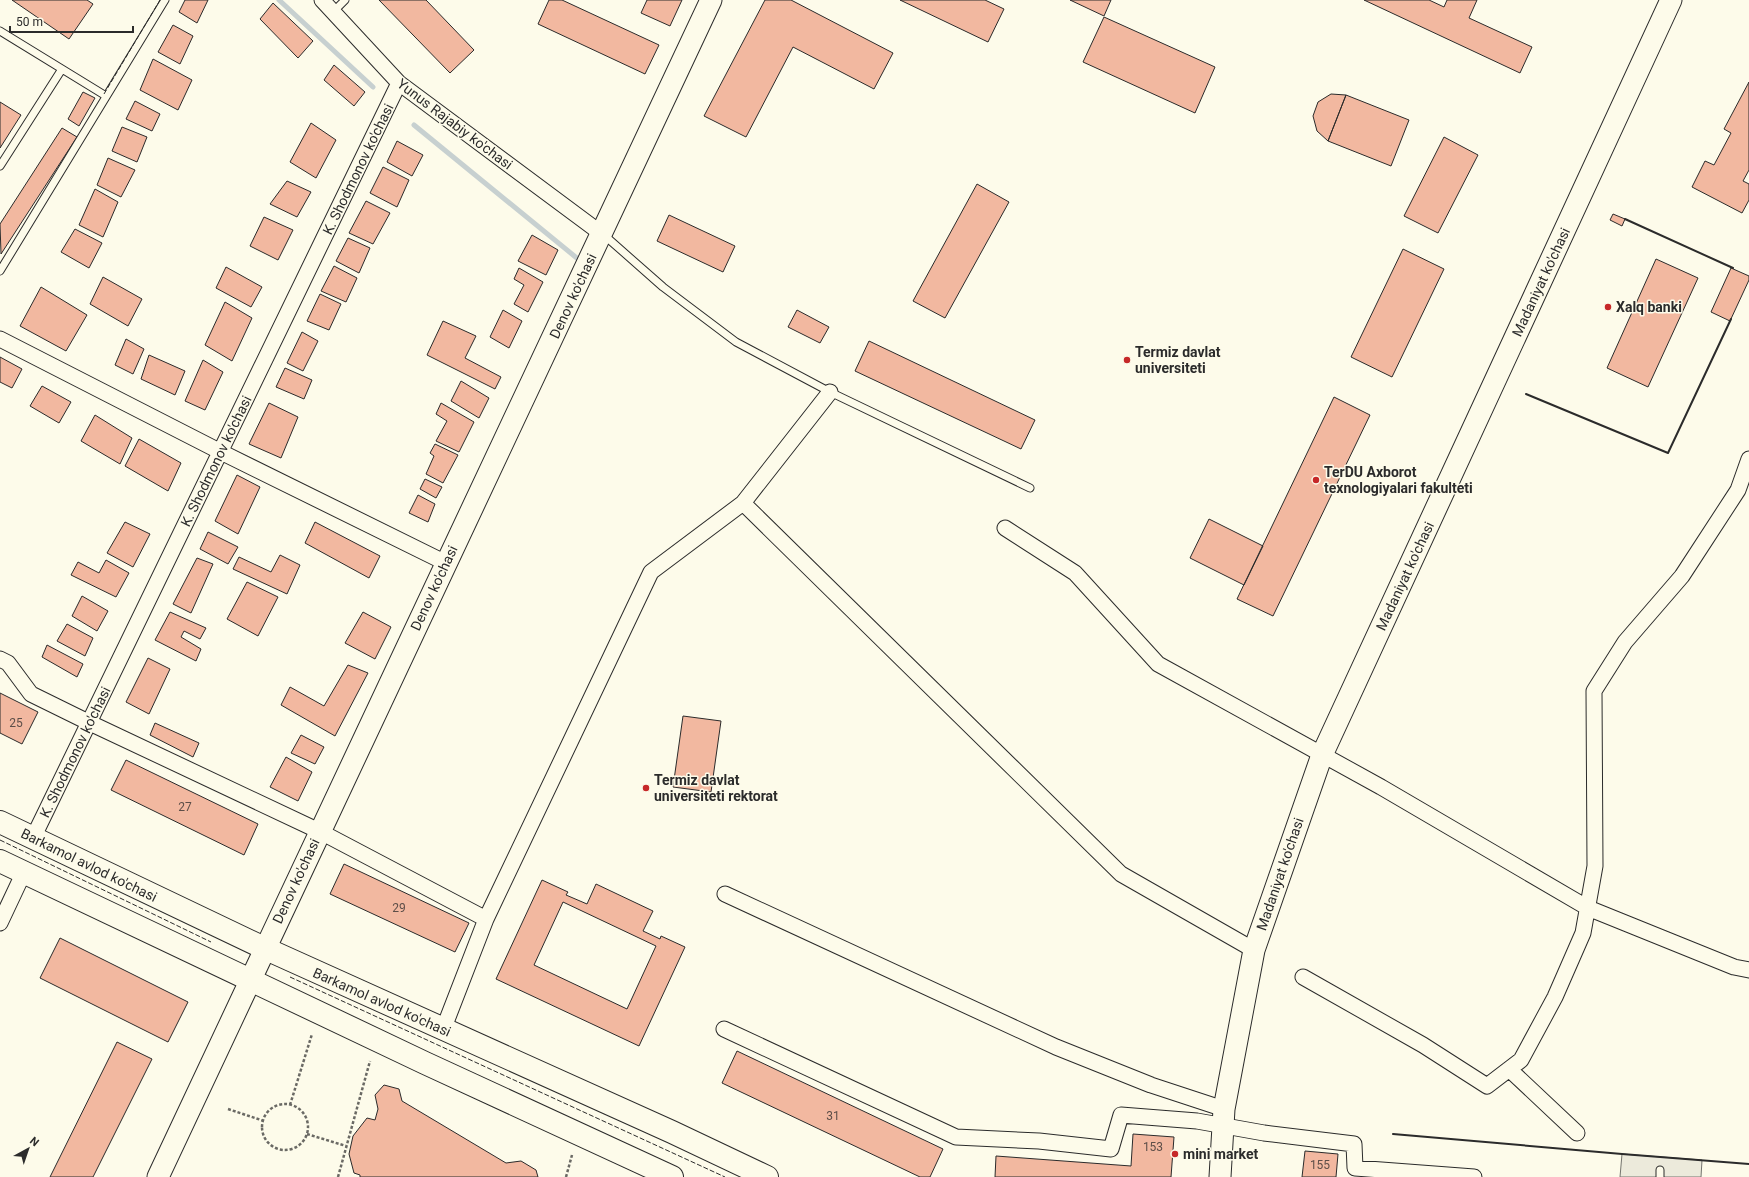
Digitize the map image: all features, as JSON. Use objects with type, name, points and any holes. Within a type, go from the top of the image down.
[{"type":"main road","name":"Barkamol avlod ko'chasi","points":[[0,822],[264,948],[672,1132],[767,1177]]},
{"type":"main road","points":[[0,861],[250,978],[425,1063],[672,1177]]},
{"type":"street","name":"Yunus Rajabiy ko'chasi","points":[[322,0],[399,83],[602,234]]},
{"type":"street","name":"Denov ko'chasi","points":[[158,1177],[264,948],[602,234],[711,0]]},
{"type":"street","name":"Madaniyat ko'chasi","points":[[1220,1177],[1224,1117],[1254,950],[1322,755],[1671,0]]},
{"type":"street","name":"K. Shodmonov ko'chasi","points":[[33,838],[399,83]]},
{"type":"street","points":[[0,339],[221,452],[446,563]]},
{"type":"street","points":[[443,1030],[486,919],[651,572],[743,503],[830,392]]},
{"type":"street","points":[[1303,977],[1423,1045],[1487,1086],[1520,1060],[1555,997],[1583,933],[1595,866],[1594,691],[1625,642],[1686,569],[1738,490],[1749,459]]},
{"type":"street","points":[[743,503],[1121,874],[1254,950]]},
{"type":"street","points":[[1005,528],[1075,573],[1158,664],[1395,795],[1588,908],[1734,967],[1749,970]]},
{"type":"street","points":[[0,659],[8,663],[31,694],[319,831],[486,919]]},
{"type":"street","points":[[0,923],[24,872]]},
{"type":"street","points":[[725,894],[1056,1047],[1264,1133],[1354,1144],[1354,1168],[1474,1177]]},
{"type":"street","points":[[724,1029],[956,1137],[1039,1141],[1111,1148],[1121,1115],[1224,1117]]},
{"type":"street","points":[[1509,1069],[1577,1133]]},
{"type":"lane","points":[[0,271],[165,0]]},
{"type":"lane","points":[[333,12],[345,0]]},
{"type":"lane","points":[[0,32],[106,96]]},
{"type":"lane","points":[[0,166],[62,69]]},
{"type":"lane","points":[[602,234],[663,287],[736,342],[830,392],[1030,488]]},
{"type":"path","points":[[290,1105],[312,1034]]},
{"type":"path","points":[[338,1177],[370,1061]]},
{"type":"path","points":[[290,1105],[303,1113],[308,1127],[307,1134],[299,1146],[292,1149],[277,1149],[266,1139],[263,1132],[264,1121],[269,1111],[276,1107],[290,1105]]},
{"type":"path","points":[[228,1109],[264,1121]]},
{"type":"path","points":[[307,1134],[346,1146]]},
{"type":"path","points":[[566,1177],[572,1155]]},
{"type":"shaded area","points":[[1622,1154],[1702,1160],[1701,1177],[1620,1177]]},
{"type":"building","points":[[12,0],[87,0],[93,4],[69,39]]},
{"type":"building","points":[[185,0],[208,0],[197,23],[179,12]]},
{"type":"building","points":[[379,0],[426,0],[474,50],[450,73]]},
{"type":"building","points":[[549,0],[562,0],[659,45],[645,74],[538,24]]},
{"type":"building","points":[[647,0],[682,0],[670,26],[641,13]]},
{"type":"building","points":[[765,0],[791,0],[893,53],[874,89],[793,47],[746,137],[704,116]]},
{"type":"building","points":[[900,0],[985,0],[1004,9],[988,42]]},
{"type":"building","points":[[1070,0],[1111,0],[1104,16]]},
{"type":"building","points":[[1364,0],[1429,0],[1444,7],[1447,0],[1477,0],[1469,18],[1532,47],[1520,73]]},
{"type":"building","points":[[273,3],[313,41],[298,58],[260,19]]},
{"type":"building","points":[[1104,17],[1215,67],[1195,113],[1083,62]]},
{"type":"building","points":[[173,25],[193,36],[180,64],[158,52]]},
{"type":"building","points":[[153,59],[192,80],[178,110],[140,90]]},
{"type":"building","points":[[334,65],[365,92],[354,106],[324,80]]},
{"type":"building","points":[[1749,82],[1749,170],[1743,181],[1749,184],[1749,200],[1742,213],[1692,187],[1705,161],[1714,165],[1731,133],[1724,129]]},
{"type":"building","points":[[83,92],[95,98],[79,126],[68,119]]},
{"type":"building","points":[[1331,94],[1346,95],[1328,141],[1317,131],[1313,116],[1318,102]]},
{"type":"building","points":[[1346,95],[1409,120],[1391,166],[1328,141]]},
{"type":"building","points":[[135,101],[160,114],[152,131],[126,119]]},
{"type":"building","points":[[0,102],[21,115],[0,148]]},
{"type":"building","points":[[311,123],[336,140],[316,178],[290,162]]},
{"type":"building","points":[[122,127],[147,137],[137,162],[112,151]]},
{"type":"building","points":[[62,128],[77,137],[1,254],[0,224]]},
{"type":"building","points":[[1444,137],[1478,155],[1438,233],[1404,216]]},
{"type":"building","points":[[397,141],[423,155],[412,176],[387,162]]},
{"type":"building","points":[[108,158],[135,170],[121,197],[97,185]]},
{"type":"building","points":[[383,167],[409,180],[397,207],[370,193]]},
{"type":"building","points":[[287,181],[311,192],[297,217],[270,204]]},
{"type":"building","points":[[977,184],[1009,202],[945,318],[913,301]]},
{"type":"building","points":[[95,189],[118,202],[103,237],[79,225]]},
{"type":"building","points":[[366,201],[390,213],[373,244],[349,233]]},
{"type":"building","points":[[1613,214],[1625,219],[1622,226],[1610,220]]},
{"type":"building","points":[[669,215],[735,246],[723,272],[657,241]]},
{"type":"building","points":[[264,217],[293,230],[278,260],[250,246]]},
{"type":"building","points":[[75,229],[102,243],[89,268],[61,252]]},
{"type":"building","points":[[532,235],[558,250],[546,275],[518,261]]},
{"type":"building","points":[[348,238],[370,248],[359,273],[336,261]]},
{"type":"building","points":[[1403,249],[1444,269],[1392,377],[1351,357]]},
{"type":"building","points":[[1656,259],[1698,278],[1648,387],[1607,368]]},
{"type":"building","points":[[334,266],[357,278],[346,302],[321,291]]},
{"type":"building","points":[[226,267],[262,287],[251,307],[216,288]]},
{"type":"building","points":[[519,268],[543,282],[528,312],[514,304],[524,285],[514,279]]},
{"type":"building","points":[[1731,268],[1749,276],[1749,280],[1730,321],[1711,312]]},
{"type":"building","points":[[103,277],[142,299],[128,326],[90,304]]},
{"type":"building","points":[[41,287],[87,315],[66,351],[20,326]]},
{"type":"building","points":[[320,294],[341,304],[329,330],[307,321]]},
{"type":"building","points":[[225,302],[252,318],[232,361],[205,345]]},
{"type":"building","points":[[503,310],[522,321],[509,348],[490,337]]},
{"type":"building","points":[[797,310],[829,327],[820,343],[788,327]]},
{"type":"building","points":[[443,321],[476,336],[465,358],[501,377],[495,389],[427,355]]},
{"type":"building","points":[[302,332],[318,341],[303,371],[287,363]]},
{"type":"building","points":[[126,339],[144,349],[133,374],[115,365]]},
{"type":"building","points":[[869,341],[1035,420],[1021,449],[855,371]]},
{"type":"building","points":[[149,355],[185,371],[175,395],[141,379]]},
{"type":"building","points":[[0,357],[22,369],[12,388],[0,382]]},
{"type":"building","points":[[203,360],[223,372],[205,410],[185,401]]},
{"type":"building","points":[[285,368],[312,380],[304,399],[276,387]]},
{"type":"building","points":[[461,381],[489,398],[479,418],[451,401]]},
{"type":"building","points":[[42,386],[71,402],[59,423],[30,406]]},
{"type":"building","name":"TerDU Axborot texnologiyalari fakulteti","points":[[1334,397],[1370,415],[1273,616],[1237,599]]},
{"type":"building","points":[[269,403],[298,417],[281,458],[249,444]]},
{"type":"building","points":[[441,403],[474,422],[459,452],[436,441],[447,421],[436,414]]},
{"type":"building","points":[[95,415],[132,438],[120,464],[81,441]]},
{"type":"building","points":[[139,439],[181,463],[168,491],[125,466]]},
{"type":"building","points":[[435,444],[458,455],[443,483],[426,474],[434,456],[430,453]]},
{"type":"building","points":[[237,475],[260,487],[238,534],[215,521]]},
{"type":"building","points":[[425,479],[442,487],[436,498],[420,489]]},
{"type":"building","points":[[418,495],[435,504],[428,522],[409,513]]},
{"type":"building","points":[[1209,519],[1263,546],[1244,585],[1190,558]]},
{"type":"building","points":[[125,522],[150,534],[133,567],[107,553]]},
{"type":"building","points":[[315,522],[380,556],[369,578],[305,543]]},
{"type":"building","points":[[208,532],[238,547],[228,564],[200,549]]},
{"type":"building","points":[[280,555],[300,565],[287,594],[233,569],[239,557],[271,572]]},
{"type":"building","points":[[197,558],[213,564],[191,613],[173,604]]},
{"type":"building","points":[[106,560],[129,573],[116,597],[71,575],[78,562],[99,573]]},
{"type":"building","points":[[247,582],[278,597],[258,636],[227,619]]},
{"type":"building","points":[[82,596],[108,611],[97,631],[72,616]]},
{"type":"building","points":[[170,612],[206,628],[200,639],[184,631],[181,637],[201,649],[196,661],[155,640]]},
{"type":"building","points":[[363,612],[391,627],[375,659],[345,643]]},
{"type":"building","points":[[67,624],[93,638],[85,656],[57,641]]},
{"type":"building","points":[[47,645],[83,664],[77,677],[42,657]]},
{"type":"building","points":[[148,658],[170,669],[149,714],[126,702]]},
{"type":"building","points":[[348,665],[368,673],[335,736],[281,705],[290,687],[324,706]]},
{"type":"building","points":[[0,693],[38,712],[22,744],[0,733]]},
{"type":"building","points":[[683,716],[721,721],[711,792],[673,787]]},
{"type":"building","points":[[155,723],[199,743],[193,757],[150,735]]},
{"type":"building","points":[[301,735],[324,747],[315,764],[291,753]]},
{"type":"building","points":[[286,757],[312,772],[298,801],[270,787]]},
{"type":"building","points":[[126,760],[258,824],[244,855],[111,790]]},
{"type":"building","points":[[344,864],[469,923],[455,952],[330,894]]},
{"type":"building","points":[[542,880],[568,892],[566,895],[587,904],[596,884],[653,911],[643,931],[660,939],[661,936],[685,947],[639,1046],[496,979]],"holes":[[[563,902],[656,946],[627,1009],[534,965]]]},
{"type":"building","points":[[60,938],[188,1002],[168,1042],[40,978]]},
{"type":"building","points":[[117,1042],[152,1059],[93,1177],[50,1177]]},
{"type":"building","points":[[737,1051],[943,1149],[930,1177],[920,1177],[722,1083]]},
{"type":"building","points":[[384,1085],[399,1089],[402,1101],[506,1163],[521,1161],[536,1170],[538,1177],[360,1177],[360,1175],[354,1173],[349,1154],[353,1136],[367,1118],[375,1120],[378,1109],[375,1095]]},
{"type":"building","points":[[1133,1134],[1174,1137],[1171,1177],[995,1177],[996,1156],[1131,1166]]},
{"type":"building","points":[[1305,1151],[1338,1154],[1336,1177],[1302,1177]]},
{"type":"waterway","points":[[279,0],[373,87]]},
{"type":"waterway","points":[[414,125],[578,259]]},
{"type":"fence","points":[[104,94],[160,0]]},
{"type":"fence","points":[[0,840],[211,942]]},
{"type":"fence","points":[[290,977],[725,1177]]},
{"type":"wall","points":[[1625,219],[1733,268]]},
{"type":"wall","points":[[1526,394],[1668,453],[1731,319]]},
{"type":"wall","points":[[1393,1134],[1749,1164]]},
{"type":"place","name":"Xalq banki","points":[[1608,307]]},
{"type":"place","name":"Termiz davlat universiteti","points":[[1127,360]]},
{"type":"place","name":"TerDU Axborot texnologiyalari fakulteti","points":[[1316,480]]},
{"type":"place","name":"Termiz davlat universiteti rektorat","points":[[646,788]]},
{"type":"place","name":"mini market","points":[[1175,1154]]}]
